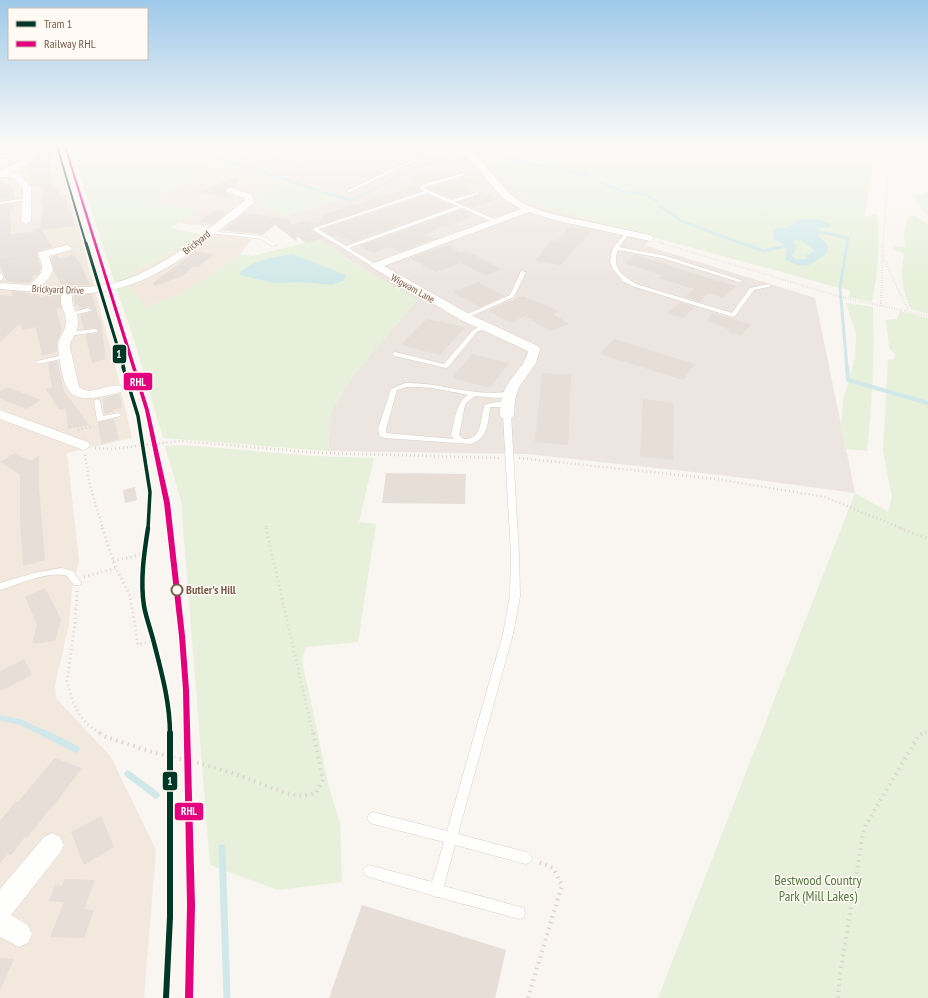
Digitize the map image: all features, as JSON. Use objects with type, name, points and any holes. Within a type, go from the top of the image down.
[{"type":"street","points":[[26,221],[27,193]]},
{"type":"street","name":"Brickyard","points":[[117,286],[143,278],[166,266],[249,202],[249,197],[237,193]]},
{"type":"street","points":[[504,193],[507,196],[529,209],[558,218],[650,238]]},
{"type":"street","name":"Wigwam Lane","points":[[375,266],[529,209]]},
{"type":"street","points":[[33,288],[48,272],[49,266],[43,254],[67,248]]},
{"type":"street","name":"Wigwam Lane","points":[[375,266],[465,317],[534,349],[534,356],[514,384],[507,410]]},
{"type":"street","name":"Brickyard Drive","points":[[0,286],[96,290],[117,286]]},
{"type":"street","points":[[69,290],[65,298],[65,302],[70,314],[72,326],[64,344],[73,388],[76,391],[97,397],[116,389]]},
{"type":"street","points":[[0,414],[90,446]]},
{"type":"street","points":[[0,909],[52,845]]},
{"type":"lane","points":[[375,266],[314,229],[424,193]]},
{"type":"lane","points":[[427,193],[495,222]]},
{"type":"lane","points":[[450,202],[477,193]]},
{"type":"lane","points":[[0,203],[27,200]]},
{"type":"lane","points":[[346,248],[460,207]]},
{"type":"lane","points":[[210,232],[263,238],[274,245]]},
{"type":"lane","points":[[628,233],[617,248],[613,260],[613,266],[622,278],[634,285],[666,296],[733,315],[752,289],[769,286]]},
{"type":"lane","points":[[617,248],[630,249],[661,257],[741,281]]},
{"type":"lane","points":[[465,317],[512,296],[523,272]]},
{"type":"lane","points":[[70,314],[88,310]]},
{"type":"lane","points":[[395,354],[446,366],[475,331],[484,326]]},
{"type":"lane","points":[[68,334],[95,331]]},
{"type":"lane","points":[[39,362],[67,356]]},
{"type":"lane","points":[[436,891],[508,634],[515,596],[507,410],[492,404],[487,406],[482,433],[476,440],[460,441],[387,436],[383,434],[382,429],[394,389],[400,386],[410,384],[420,385],[473,394],[505,395],[511,393]]},
{"type":"lane","points":[[460,441],[455,435],[462,404],[473,394]]},
{"type":"lane","points":[[97,397],[100,419],[118,415]]},
{"type":"lane","points":[[0,587],[43,574],[58,572],[67,572],[72,575],[77,583]]},
{"type":"lane","points":[[373,818],[526,858]]},
{"type":"lane","points":[[368,871],[519,913]]},
{"type":"path","points":[[881,308],[882,256],[887,193]]},
{"type":"path","points":[[650,238],[813,288],[834,296],[928,316]]},
{"type":"path","points":[[0,261],[43,254]]},
{"type":"path","points":[[882,256],[893,282],[898,287],[908,311]]},
{"type":"path","points":[[56,435],[98,426],[100,419]]},
{"type":"path","points":[[154,640],[138,645],[130,596],[116,568],[90,485],[90,446],[112,449],[180,441],[322,453],[510,458],[716,479],[825,498],[928,539]]},
{"type":"path","points":[[77,583],[78,591],[75,623],[67,681],[73,702],[80,716],[88,724],[103,736],[155,753],[203,764],[241,776],[285,793],[302,796],[316,793],[323,780],[266,526]]},
{"type":"path","points":[[114,561],[148,553]]},
{"type":"path","points":[[85,577],[116,568]]},
{"type":"path","points":[[838,998],[840,974],[864,828],[919,735],[928,732]]},
{"type":"path","points":[[526,858],[553,868],[562,885],[528,998]]},
{"type":"shaded area","points":[[0,193],[68,193],[115,365],[132,438],[67,453],[79,560],[72,588],[69,624],[55,685],[56,698],[111,757],[156,850],[144,998],[0,998]]},
{"type":"shaded area","points":[[164,193],[271,193],[256,202],[284,217],[263,235],[221,231],[213,227],[178,223],[199,211],[148,201]]},
{"type":"shaded area","points":[[327,193],[522,193],[538,206],[655,237],[644,245],[815,298],[855,493],[721,475],[527,454],[328,451],[331,411],[353,376],[417,300],[359,266],[284,217],[343,198]]},
{"type":"shaded area","points":[[217,234],[252,239],[240,254],[183,293],[146,307],[125,281],[133,271],[154,262],[203,235]]},
{"type":"green space","points":[[86,193],[163,193],[149,200],[199,211],[171,228],[203,235],[181,252],[173,251],[154,262],[133,271],[133,278],[125,281],[114,281]]},
{"type":"green space","points":[[262,193],[331,193],[344,197],[285,217],[359,266],[417,300],[353,376],[331,411],[328,451],[163,438],[132,333],[116,288],[129,286],[146,307],[183,293],[240,254],[252,256],[312,241],[286,222],[275,225],[284,217],[256,202],[254,197]]},
{"type":"green space","points":[[516,193],[868,193],[864,217],[877,214],[878,236],[876,280],[872,302],[848,297],[851,291],[538,206]]},
{"type":"green space","points":[[928,193],[928,216],[920,208],[915,195]]},
{"type":"green space","points":[[908,216],[916,216],[928,224],[928,314],[911,309],[902,276],[904,255],[902,252],[893,250],[895,246],[905,247],[904,233]]},
{"type":"green space","points":[[846,303],[873,307],[873,379],[867,451],[846,449],[841,426],[843,401],[855,358],[856,333]]},
{"type":"green space","name":"Bestwood Country Park (Mill Lakes)","points":[[900,311],[928,318],[928,998],[658,998],[855,493],[888,512],[892,497],[883,451],[888,360],[894,359],[895,354],[889,348],[886,320],[897,319]]},
{"type":"green space","points":[[185,445],[311,456],[374,458],[359,522],[376,524],[358,642],[306,647],[302,660],[329,787],[340,824],[342,882],[278,890],[210,865],[181,501],[165,446]]},
{"type":"water","points":[[798,220],[821,220],[831,224],[831,227],[820,228],[817,231],[817,234],[828,246],[827,253],[811,264],[802,266],[785,259],[787,251],[786,246],[774,239],[773,231],[776,228],[791,226]],"holes":[[[801,240],[815,251],[805,256],[807,259],[795,259],[792,256],[797,246],[793,241]]]},
{"type":"water","points":[[292,254],[346,276],[343,281],[331,285],[302,282],[274,283],[240,275],[241,271],[253,264]]},
{"type":"building","points":[[0,193],[15,193],[15,198],[0,200]]},
{"type":"building","points":[[42,193],[58,193],[59,196],[67,195],[67,211],[71,210],[75,226],[42,230],[52,247],[38,251],[37,255],[41,268],[39,274],[32,276],[33,280],[29,283],[7,282],[0,265],[0,205],[14,204],[14,209],[10,209],[11,234],[32,232],[33,229],[40,228],[44,204],[42,205]]},
{"type":"building","points":[[201,193],[226,193],[234,196],[233,199]]},
{"type":"building","points":[[393,193],[415,193],[311,228],[311,230],[324,238],[306,243],[298,237],[296,238],[297,242],[275,225],[263,234],[224,230],[244,213],[289,219],[291,225],[303,221],[320,223],[322,215]]},
{"type":"building","points":[[438,193],[471,193],[451,198]]},
{"type":"building","points":[[481,193],[498,199],[473,208],[459,202],[479,195]]},
{"type":"building","points":[[427,195],[454,206],[353,242],[336,235],[332,236],[322,229]]},
{"type":"building","points":[[216,210],[228,211],[213,224],[199,221]]},
{"type":"building","points":[[462,210],[465,211],[462,212],[472,217],[444,227],[439,226],[439,229],[425,234],[434,239],[399,252],[390,247],[373,253],[360,246]]},
{"type":"building","points":[[569,227],[592,231],[561,265],[535,261],[551,240],[557,241]]},
{"type":"building","points":[[446,245],[461,253],[466,251],[502,269],[486,275],[460,263],[436,272],[410,258]]},
{"type":"building","points":[[196,251],[214,254],[198,267],[194,266],[182,276],[155,286],[153,283]]},
{"type":"building","points":[[57,255],[59,258],[74,255],[80,263],[90,285],[62,285],[54,271],[51,257]]},
{"type":"building","points":[[635,255],[736,286],[723,298],[708,293],[700,302],[685,297],[694,289],[659,278],[662,275],[624,263]]},
{"type":"building","points":[[478,282],[505,296],[480,307],[453,292]]},
{"type":"building","points":[[11,291],[38,294],[40,297],[60,295],[61,308],[56,309],[62,330],[57,343],[57,352],[42,356],[36,327],[23,330],[20,323],[0,342],[0,295],[13,296]]},
{"type":"building","points":[[92,294],[98,316],[100,316],[106,359],[92,363],[85,335],[97,333],[98,330],[95,328],[84,329],[80,315],[92,310],[88,307],[79,309],[78,305],[75,306],[74,295]]},
{"type":"building","points":[[523,296],[559,311],[553,314],[569,324],[550,331],[525,316],[511,323],[488,310]]},
{"type":"building","points":[[680,302],[694,307],[683,318],[668,313]]},
{"type":"building","points":[[711,313],[751,324],[741,336],[728,332],[730,330],[708,321]]},
{"type":"building","points":[[427,319],[465,327],[440,355],[401,345]]},
{"type":"building","points":[[614,339],[695,364],[683,380],[600,354]]},
{"type":"building","points":[[472,354],[509,363],[490,388],[452,378]]},
{"type":"building","points":[[57,361],[64,391],[89,425],[68,429],[66,408],[59,410],[46,389],[52,388],[48,363]]},
{"type":"building","points":[[542,373],[571,375],[568,445],[535,442]]},
{"type":"building","points":[[7,387],[41,400],[27,409],[8,402],[0,398],[0,391]]},
{"type":"building","points":[[119,394],[122,408],[104,414],[103,398]]},
{"type":"building","points":[[643,399],[674,403],[673,460],[640,456]]},
{"type":"building","points":[[114,419],[119,439],[101,444],[98,422]]},
{"type":"building","points":[[15,453],[30,461],[39,456],[39,486],[45,560],[23,566],[20,523],[20,474],[0,462]]},
{"type":"building","points":[[386,473],[466,474],[465,504],[382,503]]},
{"type":"building","points":[[135,487],[137,500],[125,503],[123,490]]},
{"type":"building","points":[[45,588],[61,619],[55,641],[32,644],[37,624],[25,597]]},
{"type":"building","points":[[24,659],[32,675],[0,691],[0,671]]},
{"type":"building","points":[[55,758],[82,768],[27,838],[25,837],[11,855],[8,854],[0,863],[0,821]]},
{"type":"building","points":[[101,816],[114,847],[84,865],[71,832]]},
{"type":"building","points":[[65,879],[95,880],[84,909],[94,910],[84,938],[50,937],[64,902],[49,901],[55,885],[62,886]]},
{"type":"building","points":[[362,905],[506,950],[495,998],[329,998]]},
{"type":"building","points":[[0,958],[14,959],[0,990]]},
{"type":"waterway","points":[[325,193],[351,201],[367,193]]},
{"type":"waterway","points":[[630,193],[645,194],[657,202]]},
{"type":"waterway","points":[[661,206],[679,220],[743,244]]},
{"type":"waterway","points":[[811,235],[821,232],[848,238],[847,244]]},
{"type":"waterway","points":[[741,243],[764,251],[786,246],[788,243]]},
{"type":"waterway","points":[[847,243],[840,288],[847,368]]},
{"type":"waterway","points":[[847,367],[848,380],[928,403]]},
{"type":"waterway","points":[[0,718],[20,722],[46,734]]},
{"type":"waterway","points":[[46,734],[76,749]]},
{"type":"waterway","points":[[128,774],[156,795]]},
{"type":"waterway","points":[[222,848],[227,998]]},
{"type":"tram line","name":"1","points":[[71,193],[138,416],[150,492],[149,524],[144,554],[142,581],[144,607],[161,670],[170,715],[170,917],[166,998]]},
{"type":"rail line","name":"RHL","points":[[79,193],[147,410],[167,503],[182,636],[186,690],[191,905],[189,998]]},
{"type":"place","name":"Butler's Hill","points":[[177,590]]}]
